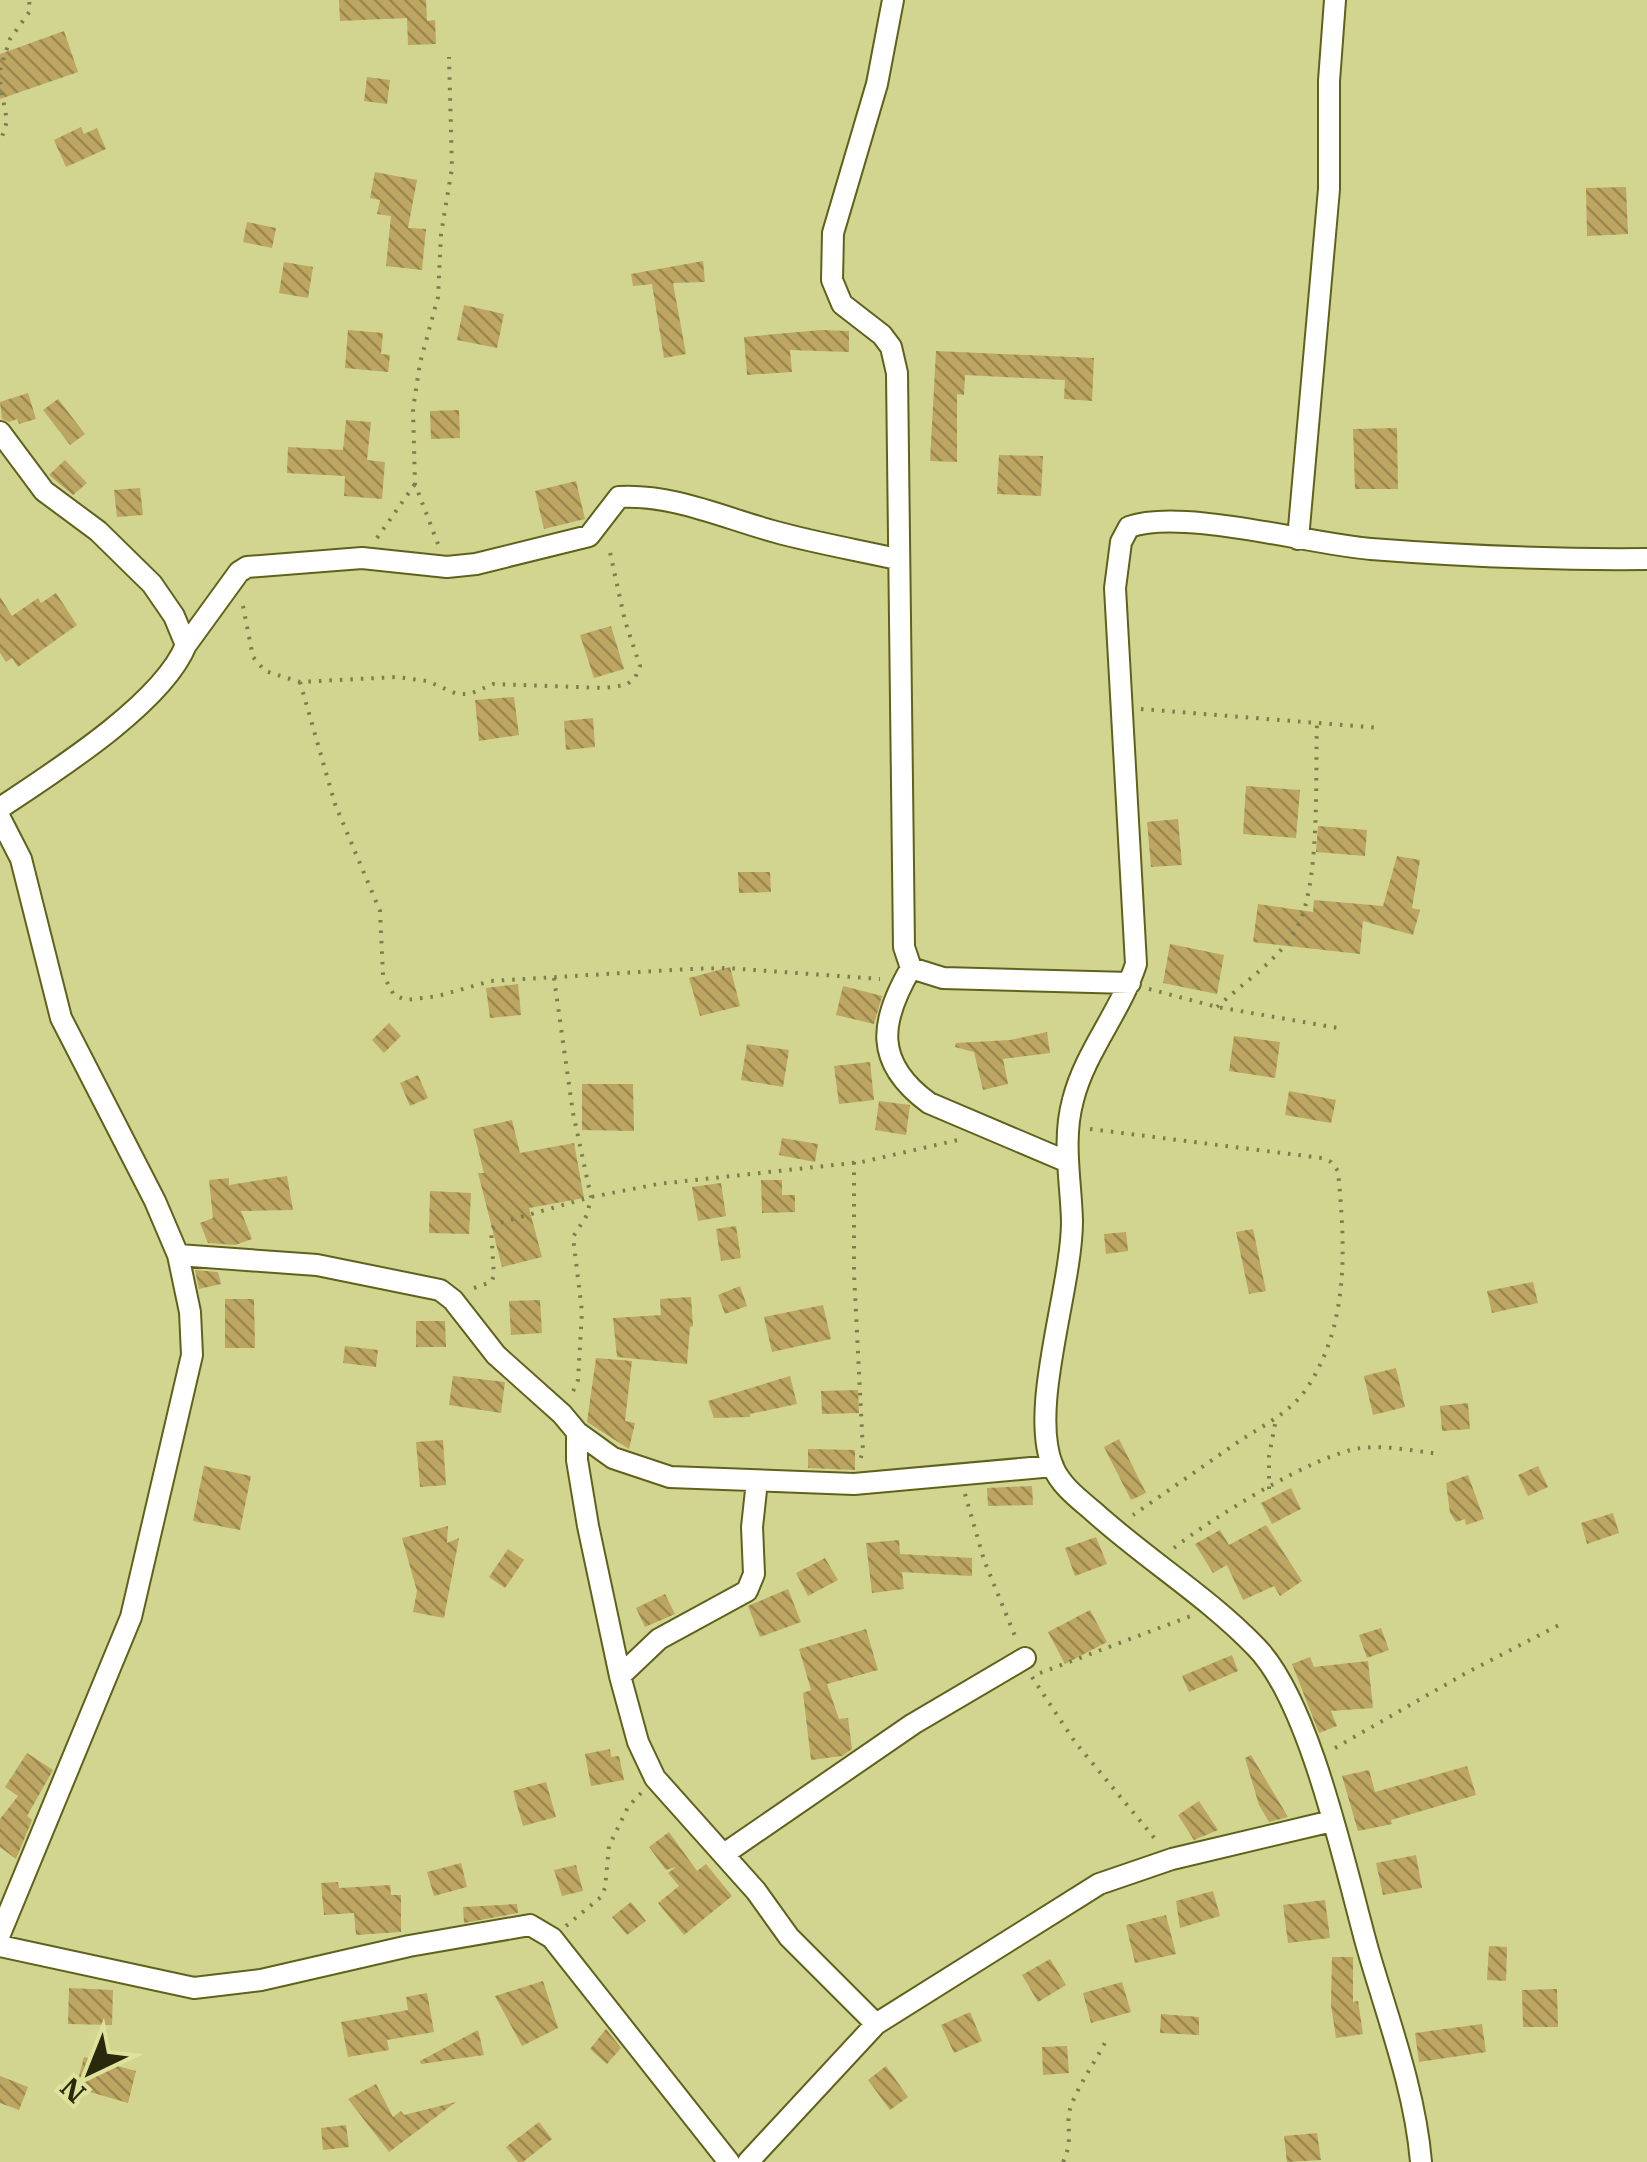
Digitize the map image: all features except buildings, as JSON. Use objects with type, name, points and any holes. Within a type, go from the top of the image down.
[{"type":"street","points":[[893,0],[877,84],[833,233],[832,280],[842,304],[882,335],[891,347],[897,373],[897,559],[907,974],[886,1022],[886,1040],[910,1089],[928,1102],[1068,1162]]},
{"type":"street","points":[[1298,540],[1328,189],[1328,81],[1335,0]]},
{"type":"street","points":[[0,432],[44,490],[98,531],[152,584],[174,616],[186,645]]},
{"type":"street","points":[[0,808],[74,758],[164,682],[179,663],[186,645],[246,567],[362,558],[447,567],[476,564],[590,536],[618,498],[655,499],[722,514],[775,532],[897,559]]},
{"type":"street","points":[[1421,2162],[1418,2127],[1332,1822],[1294,1710],[1259,1649],[1113,1529],[1067,1488],[1052,1466],[1046,1408],[1068,1274],[1072,1222],[1068,1126],[1077,1088],[1130,984],[1136,964],[1115,588],[1121,542],[1129,527],[1145,522],[1197,524],[1370,549],[1647,558]]},
{"type":"street","points":[[0,818],[20,858],[61,1018],[155,1201],[178,1256],[190,1312],[192,1355],[131,1617],[0,1934]]},
{"type":"street","points":[[907,974],[1130,984]]},
{"type":"street","points":[[178,1256],[317,1266],[440,1290],[496,1355],[577,1432],[613,1458],[670,1477],[854,1484],[1052,1466]]},
{"type":"street","points":[[577,1432],[588,1526],[620,1676],[638,1742],[655,1778],[724,1854],[789,1936],[876,2024]]},
{"type":"street","points":[[620,1676],[659,1638],[746,1591],[753,1582],[752,1527],[757,1481]]},
{"type":"street","points":[[724,1854],[913,1724],[1025,1658]]},
{"type":"street","points":[[748,2162],[876,2024],[1099,1884],[1172,1860],[1332,1822]]},
{"type":"street","points":[[0,1946],[194,1988],[261,1980],[408,1946],[530,1925],[552,1938],[728,2162]]},
{"type":"path","points":[[0,70],[10,39],[30,12],[29,0]]},
{"type":"path","points":[[447,567],[415,484],[414,409],[420,362],[438,298],[441,234],[452,168],[449,57]]},
{"type":"path","points":[[0,82],[7,121],[0,143]]},
{"type":"path","points":[[362,558],[415,484]]},
{"type":"path","points":[[234,578],[247,618],[253,657],[266,671],[300,682],[397,677],[428,681],[457,694],[470,694],[493,684],[604,688],[626,685],[635,678],[640,666],[625,621],[604,519]]},
{"type":"path","points":[[300,682],[335,804],[380,910],[384,974],[394,996],[406,1000],[422,998],[491,981],[727,968],[907,974]]},
{"type":"path","points":[[1122,707],[1381,728]]},
{"type":"path","points":[[1217,1007],[1268,962],[1297,929],[1311,892],[1317,723]]},
{"type":"path","points":[[554,978],[573,1113],[591,1197],[587,1215],[574,1237],[582,1312],[578,1380],[562,1414]]},
{"type":"path","points":[[1130,984],[1217,1007],[1338,1028]]},
{"type":"path","points":[[1068,1126],[1322,1158],[1332,1162],[1338,1171],[1345,1242],[1342,1285],[1330,1341],[1306,1390],[1276,1418],[1113,1529]]},
{"type":"path","points":[[448,1295],[491,1282],[494,1276],[490,1229],[496,1224],[591,1197],[658,1184],[854,1162],[992,1132]]},
{"type":"path","points":[[854,1162],[854,1274],[863,1452],[854,1484]]},
{"type":"path","points":[[1270,1489],[1269,1456],[1276,1418]]},
{"type":"path","points":[[1158,1566],[1175,1547],[1204,1526],[1317,1462],[1361,1448],[1440,1454]]},
{"type":"path","points":[[959,1475],[984,1560],[1025,1658]]},
{"type":"path","points":[[1172,1860],[1075,1742],[1031,1676],[1212,1608]]},
{"type":"path","points":[[1313,1760],[1466,1672],[1561,1624]]},
{"type":"path","points":[[552,1938],[601,1897],[609,1846],[618,1825],[628,1807],[655,1778]]},
{"type":"path","points":[[1063,2162],[1072,2140],[1072,2105],[1106,2040]]}]
